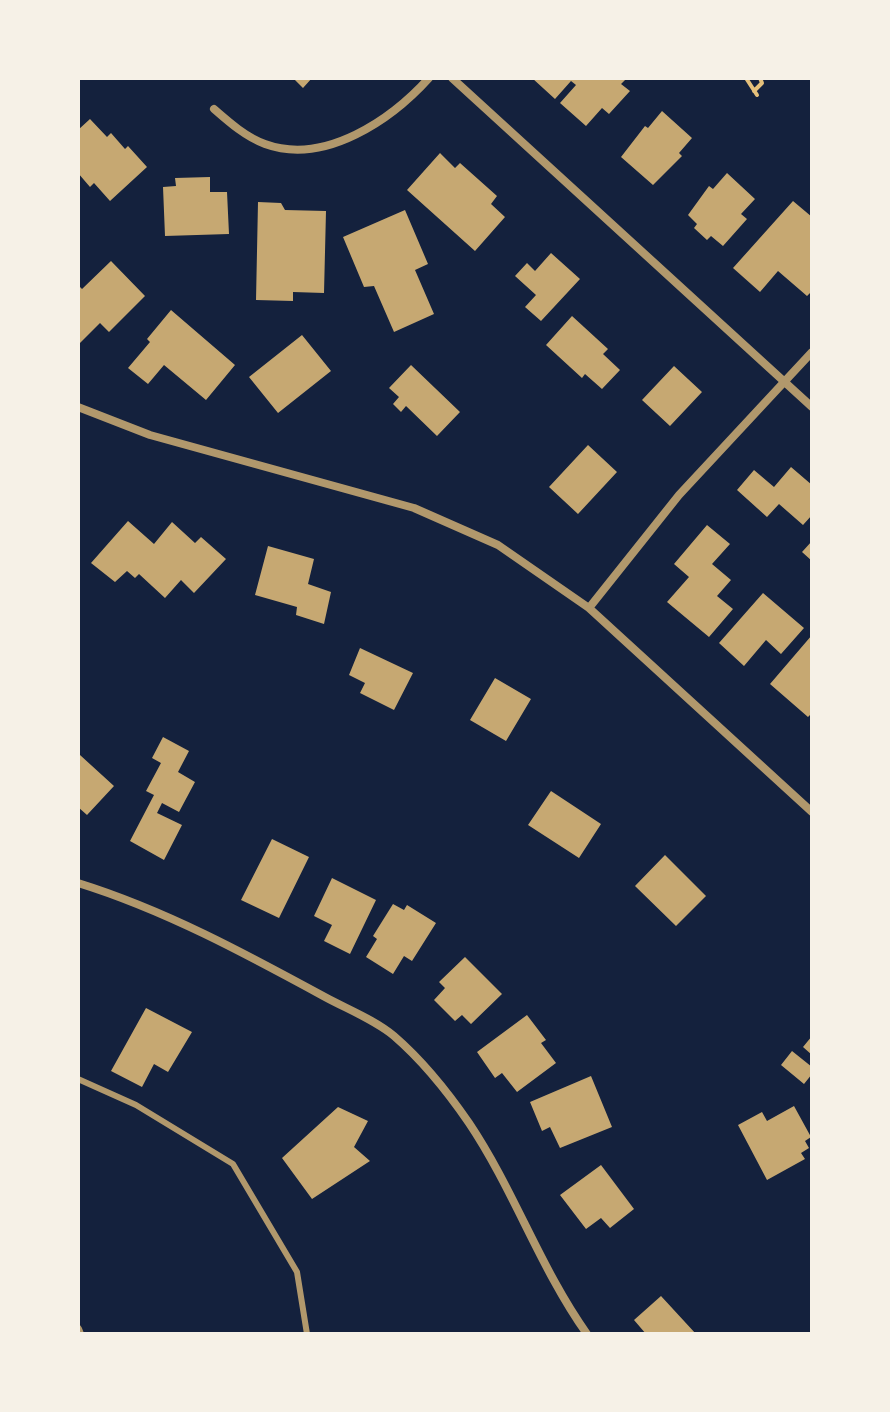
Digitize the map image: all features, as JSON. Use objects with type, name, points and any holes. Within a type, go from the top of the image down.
[{"type":"street","points":[[214,109],[240,131],[268,145],[312,147],[346,139],[374,126],[397,111],[429,78]]},
{"type":"street","points":[[452,78],[812,407]]},
{"type":"street","points":[[589,608],[679,495],[812,352]]},
{"type":"street","points":[[78,407],[150,435],[414,508],[498,545],[589,608],[812,812]]},
{"type":"street","points":[[78,883],[140,905],[258,961],[391,1034],[435,1076],[470,1125],[500,1176],[550,1277],[585,1333]]},
{"type":"lane","points":[[78,1079],[136,1105],[233,1164],[297,1272],[307,1334]]},
{"type":"path","points":[[746,78],[756,93],[762,83],[760,78]]},
{"type":"building","points":[[293,78],[312,78],[303,88]]},
{"type":"building","points":[[532,78],[627,78],[621,84],[630,91],[609,114],[602,108],[586,126],[560,103],[576,85],[571,81],[555,99]]},
{"type":"building","points":[[662,111],[692,138],[679,153],[682,156],[653,185],[621,157],[645,126],[648,128]]},
{"type":"building","points":[[90,119],[107,137],[111,133],[125,149],[128,146],[147,167],[110,201],[94,183],[90,187],[78,173],[78,130]]},
{"type":"building","points":[[440,153],[455,168],[460,163],[497,196],[491,204],[505,217],[475,251],[407,190]]},
{"type":"building","points":[[727,173],[755,199],[741,214],[747,219],[723,246],[711,236],[707,240],[694,228],[697,224],[688,215],[709,186],[713,189]]},
{"type":"building","points":[[210,177],[210,192],[227,192],[229,234],[165,236],[163,187],[176,186],[175,178]]},
{"type":"building","points":[[793,201],[812,217],[812,291],[807,296],[778,271],[760,292],[733,268]]},
{"type":"building","points":[[258,202],[281,203],[285,210],[326,211],[324,293],[293,292],[293,301],[256,300]]},
{"type":"building","points":[[405,210],[428,264],[415,270],[434,314],[394,332],[374,286],[364,287],[343,237]]},
{"type":"building","points":[[551,253],[580,279],[541,321],[525,307],[536,295],[515,276],[527,263],[535,271]]},
{"type":"building","points":[[111,261],[145,296],[109,332],[100,323],[78,345],[78,285],[82,289]]},
{"type":"building","points":[[171,310],[235,365],[206,400],[164,365],[148,384],[128,368]]},
{"type":"building","points":[[572,316],[608,349],[603,354],[620,370],[602,389],[585,374],[582,378],[546,345]]},
{"type":"building","points":[[302,335],[331,371],[278,413],[249,377]]},
{"type":"building","points":[[411,365],[460,412],[437,436],[406,406],[401,412],[393,404],[399,397],[389,388]]},
{"type":"building","points":[[674,366],[702,392],[670,426],[642,400]]},
{"type":"building","points":[[588,445],[617,472],[578,514],[549,487]]},
{"type":"building","points":[[791,467],[812,485],[812,515],[803,525],[779,504],[767,517],[737,490],[754,470],[774,487]]},
{"type":"building","points":[[128,521],[154,544],[172,522],[195,543],[201,537],[226,559],[194,593],[181,580],[165,598],[139,574],[135,578],[127,571],[115,582],[91,563]]},
{"type":"building","points":[[707,525],[730,544],[712,564],[731,580],[717,596],[733,609],[709,637],[667,602],[689,577],[674,564]]},
{"type":"building","points":[[812,541],[812,561],[802,552]]},
{"type":"building","points":[[268,546],[314,559],[308,584],[331,592],[324,624],[296,615],[297,607],[255,595]]},
{"type":"building","points":[[763,593],[804,628],[781,654],[766,640],[744,666],[719,643]]},
{"type":"building","points":[[812,635],[812,713],[808,717],[770,684]]},
{"type":"building","points":[[360,648],[413,673],[394,710],[360,693],[365,683],[349,675]]},
{"type":"building","points":[[495,678],[531,699],[506,741],[470,720]]},
{"type":"building","points":[[163,737],[189,751],[178,772],[195,782],[179,812],[162,803],[157,813],[182,825],[164,860],[130,841],[154,795],[146,791],[161,763],[152,758]]},
{"type":"building","points":[[80,755],[114,786],[87,815],[78,807]]},
{"type":"building","points":[[551,791],[601,824],[579,858],[528,825]]},
{"type":"building","points":[[272,839],[309,857],[279,918],[241,900]]},
{"type":"building","points":[[665,855],[706,896],[676,926],[635,886]]},
{"type":"building","points":[[332,878],[376,900],[350,954],[324,941],[332,925],[314,916]]},
{"type":"building","points":[[393,904],[404,910],[407,905],[436,923],[412,961],[404,956],[393,974],[366,957],[377,939],[373,936]]},
{"type":"building","points":[[465,957],[502,994],[471,1024],[462,1015],[455,1021],[434,1000],[445,988],[439,982]]},
{"type":"building","points":[[146,1008],[192,1032],[168,1072],[154,1064],[142,1087],[111,1071]]},
{"type":"building","points":[[527,1015],[546,1040],[541,1043],[556,1063],[517,1092],[502,1073],[495,1078],[477,1052]]},
{"type":"building","points":[[812,1036],[812,1055],[803,1047]]},
{"type":"building","points":[[792,1051],[812,1067],[812,1074],[804,1084],[781,1065]]},
{"type":"building","points":[[591,1076],[612,1127],[560,1148],[550,1127],[542,1131],[530,1102]]},
{"type":"building","points":[[794,1106],[811,1137],[805,1141],[809,1148],[801,1153],[805,1159],[767,1180],[738,1125],[762,1112],[767,1121]]},
{"type":"building","points":[[338,1107],[368,1121],[354,1147],[370,1161],[312,1199],[282,1158]]},
{"type":"building","points":[[601,1165],[634,1209],[610,1228],[601,1218],[586,1229],[560,1195]]},
{"type":"building","points":[[661,1296],[696,1334],[646,1334],[634,1320]]}]
